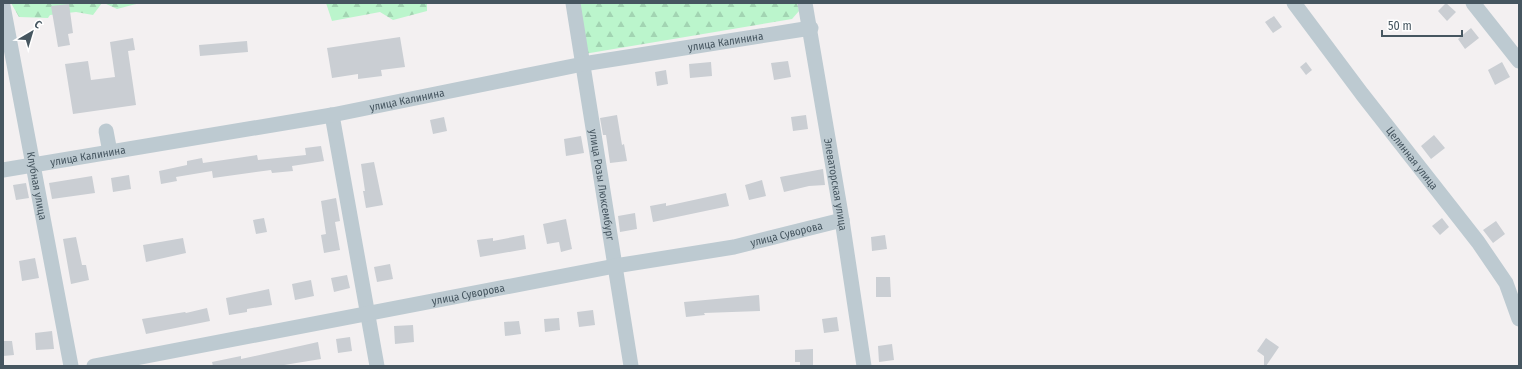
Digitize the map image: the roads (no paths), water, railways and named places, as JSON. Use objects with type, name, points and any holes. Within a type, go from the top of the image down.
[{"type":"street","name":"улица Розы Люксембург","points":[[573,3],[631,366]]},
{"type":"street","name":"Элеваторская улица","points":[[806,3],[842,220],[864,366]]},
{"type":"street","name":"Целинная улица","points":[[1294,3],[1362,94],[1478,242],[1506,283],[1519,319]]},
{"type":"street","points":[[1473,3],[1519,60]]},
{"type":"street","name":"Клубная улица","points":[[3,6],[71,366]]},
{"type":"street","name":"улица Калинина","points":[[3,170],[332,115],[583,64],[811,28]]},
{"type":"street","points":[[332,115],[377,366]]},
{"type":"street","points":[[106,131],[110,152]]},
{"type":"street","name":"улица Суворова","points":[[94,366],[615,266],[734,247],[842,220]]}]
